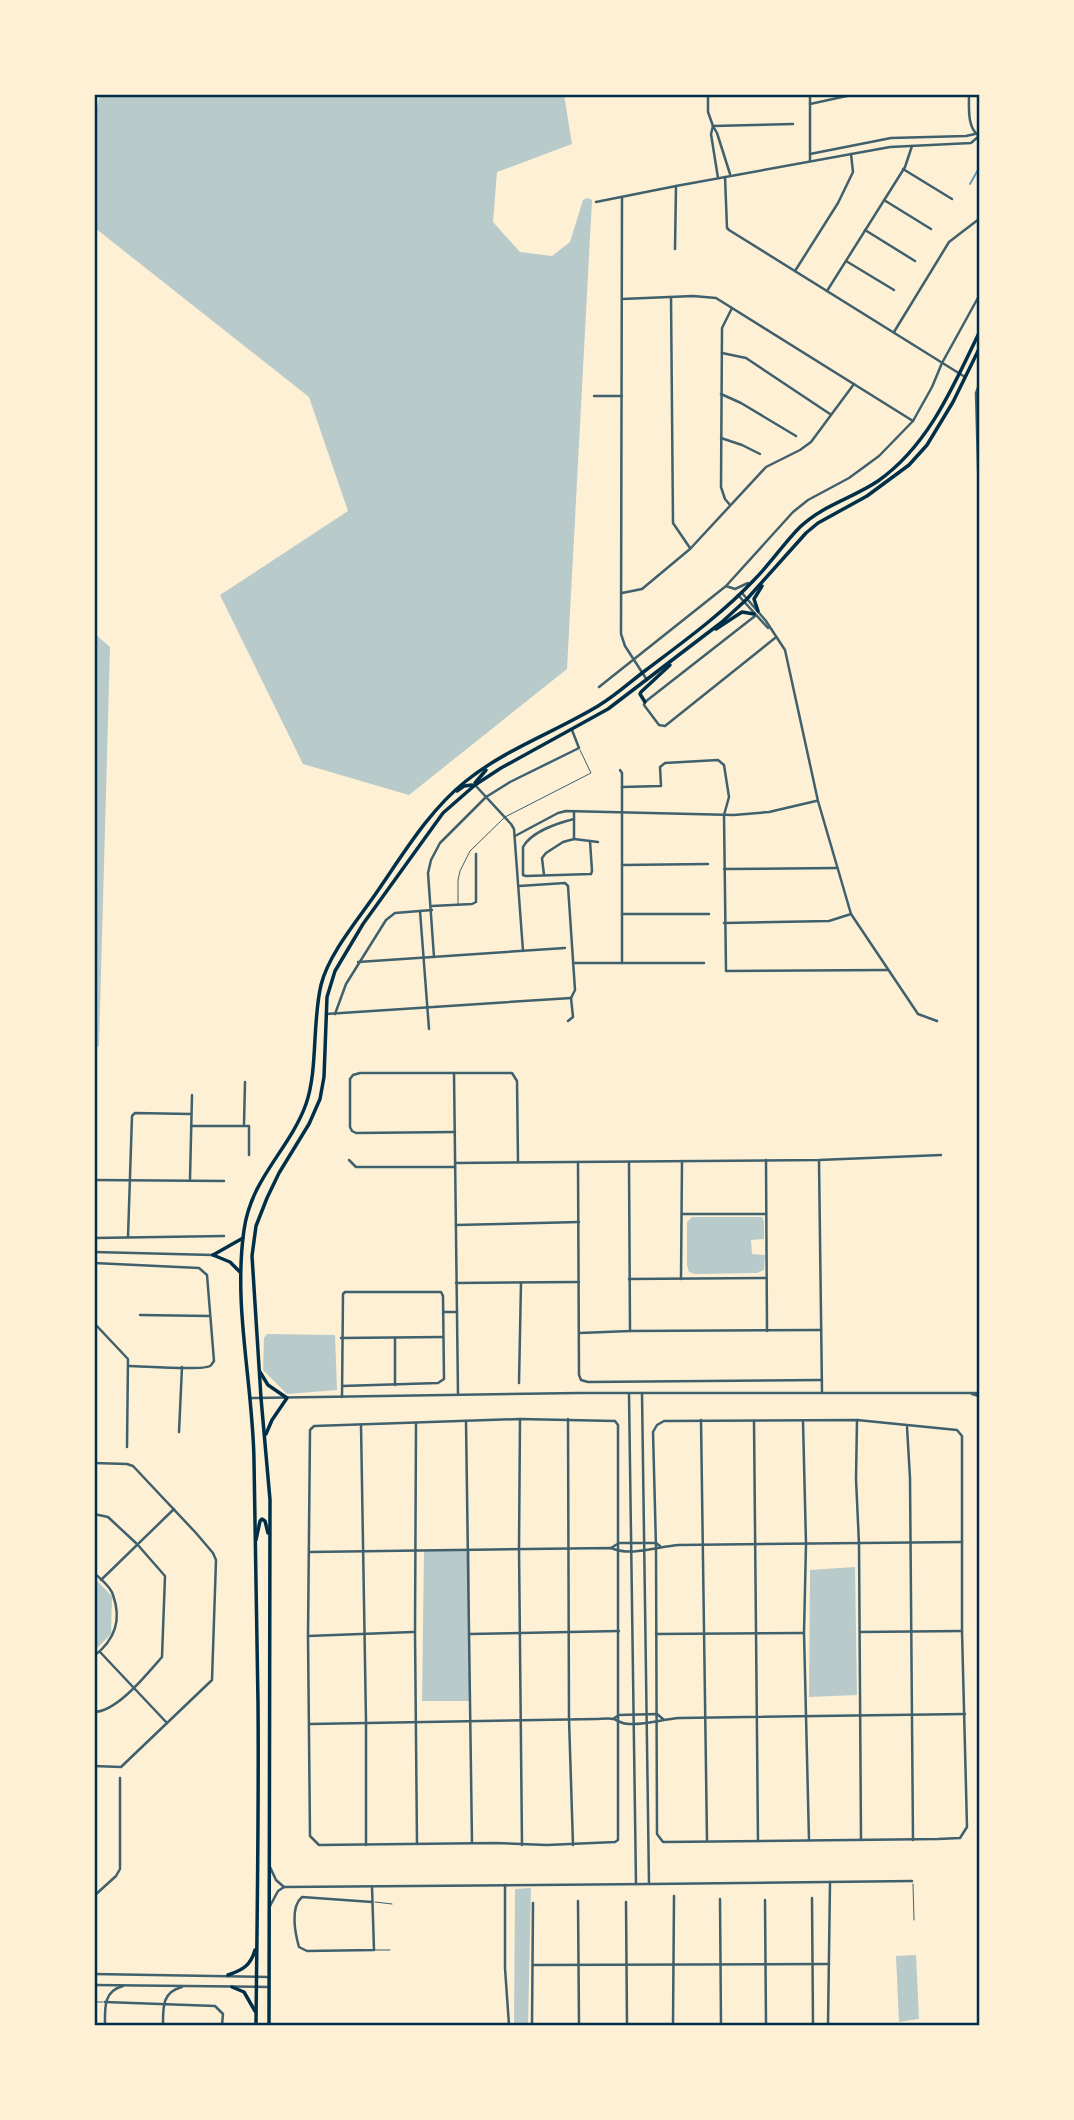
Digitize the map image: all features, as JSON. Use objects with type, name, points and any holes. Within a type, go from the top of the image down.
[{"type":"main road","points":[[256,2025],[258,1703],[254,1454],[240,1272],[245,1221],[255,1193],[300,1119],[309,1097],[314,1022],[324,974],[361,915],[444,801],[497,761],[600,705],[740,594],[815,514],[861,492],[903,461],[921,440],[979,333]]},
{"type":"main road","points":[[269,2025],[270,1500],[252,1256],[256,1226],[279,1173],[309,1124],[320,1099],[324,1077],[327,997],[331,981],[350,942],[443,813],[475,785],[501,768],[608,709],[647,680],[746,600],[818,523],[867,496],[909,465],[927,445],[979,351]]},
{"type":"main road","points":[[706,635],[742,612],[756,614],[754,599],[766,578]]},
{"type":"main road","points":[[645,702],[640,694],[676,658]]},
{"type":"main road","points":[[475,785],[481,774],[497,761]]},
{"type":"main road","points":[[444,801],[464,786],[475,785]]},
{"type":"main road","points":[[213,1255],[243,1238]]},
{"type":"main road","points":[[213,1255],[230,1262],[240,1272]]},
{"type":"main road","points":[[259,1370],[268,1385],[287,1398],[265,1436]]},
{"type":"main road","points":[[255,1549],[262,1519],[265,1521],[270,1547]]},
{"type":"main road","points":[[228,1975],[242,1970],[250,1963],[257,1945]]},
{"type":"main road","points":[[232,1987],[244,1992],[256,2013]]},
{"type":"street","points":[[708,94],[708,112],[718,133],[731,176]]},
{"type":"street","points":[[810,94],[810,161]]},
{"type":"street","points":[[810,104],[856,94]]},
{"type":"street","points":[[969,94],[969,116],[975,134]]},
{"type":"street","points":[[713,126],[793,124]]},
{"type":"street","points":[[713,126],[711,134],[718,178]]},
{"type":"street","points":[[597,202],[890,147],[971,143],[979,136],[891,138],[810,154]]},
{"type":"street","points":[[827,291],[904,169],[912,146]]},
{"type":"street","points":[[795,271],[838,203],[853,172],[851,154]]},
{"type":"street","points":[[904,169],[952,199]]},
{"type":"street","points":[[725,177],[727,228],[965,377]]},
{"type":"street","points":[[676,186],[676,249]]},
{"type":"street","points":[[622,197],[621,634],[623,642],[647,680]]},
{"type":"street","points":[[884,200],[931,229]]},
{"type":"street","points":[[894,333],[949,242],[979,219]]},
{"type":"street","points":[[865,230],[915,261]]},
{"type":"street","points":[[846,261],[894,290]]},
{"type":"street","points":[[599,687],[726,586],[808,499],[849,478],[879,456],[913,421],[979,296]]},
{"type":"street","points":[[671,297],[673,523],[690,549]]},
{"type":"street","points":[[622,299],[716,298],[913,421]]},
{"type":"street","points":[[730,505],[722,492],[722,328],[732,308]]},
{"type":"street","points":[[972,348],[979,351]]},
{"type":"street","points":[[722,353],[746,358],[831,415]]},
{"type":"street","points":[[621,593],[642,589],[690,549],[766,467],[811,442],[854,384]]},
{"type":"street","points":[[979,385],[976,393],[979,502]]},
{"type":"street","points":[[722,394],[796,436]]},
{"type":"street","points":[[594,396],[622,396]]},
{"type":"street","points":[[721,438],[760,454]]},
{"type":"street","points":[[979,547],[979,588]]},
{"type":"street","points":[[726,586],[735,589],[758,577]]},
{"type":"street","points":[[740,594],[785,650],[818,801],[851,914],[918,1014],[937,1021]]},
{"type":"street","points":[[756,614],[645,702],[644,705],[659,725],[665,726],[775,638]]},
{"type":"street","points":[[434,957],[428,873],[436,849],[486,797],[579,748],[572,730]]},
{"type":"street","points":[[622,787],[661,786],[660,767],[665,763],[718,760],[724,765],[729,797],[724,815],[726,971],[888,970]]},
{"type":"street","points":[[620,770],[622,963]]},
{"type":"street","points":[[475,785],[513,826],[523,951]]},
{"type":"street","points":[[515,836],[558,813],[724,815],[769,812],[818,801]]},
{"type":"street","points":[[574,812],[574,839]]},
{"type":"street","points":[[574,819],[544,831],[524,843],[524,876],[591,874],[590,841]]},
{"type":"street","points":[[544,875],[542,858],[563,842],[574,839],[598,842]]},
{"type":"street","points":[[335,1014],[358,961],[390,916],[395,913],[476,902],[476,854]]},
{"type":"street","points":[[622,865],[708,864]]},
{"type":"street","points":[[724,869],[836,868]]},
{"type":"street","points":[[519,886],[567,884],[575,990],[571,998],[573,1017],[568,1021]]},
{"type":"street","points":[[420,911],[429,1029]]},
{"type":"street","points":[[622,914],[709,914]]},
{"type":"street","points":[[724,923],[828,921],[851,914]]},
{"type":"street","points":[[358,961],[565,948]]},
{"type":"street","points":[[573,963],[704,962]]},
{"type":"street","points":[[326,1014],[571,998]]},
{"type":"street","points":[[454,1073],[457,1394]]},
{"type":"street","points":[[455,1132],[352,1131],[350,1083],[353,1075],[514,1074],[517,1081],[518,1163]]},
{"type":"street","points":[[244,1125],[245,1082]]},
{"type":"street","points":[[190,1180],[192,1095]]},
{"type":"street","points":[[128,1237],[133,1114],[191,1114]]},
{"type":"street","points":[[191,1126],[249,1126],[249,1155]]},
{"type":"street","points":[[349,1160],[356,1167],[819,1160],[941,1155]]},
{"type":"street","points":[[766,1160],[767,1331]]},
{"type":"street","points":[[819,1160],[822,1392]]},
{"type":"street","points":[[681,1279],[682,1161]]},
{"type":"street","points":[[578,1162],[579,1376],[583,1381],[822,1380]]},
{"type":"street","points":[[629,1162],[630,1331]]},
{"type":"street","points":[[94,1180],[224,1181]]},
{"type":"street","points":[[682,1214],[766,1214]]},
{"type":"street","points":[[456,1225],[579,1222]]},
{"type":"street","points":[[94,1238],[225,1236]]},
{"type":"street","points":[[94,1252],[213,1255]]},
{"type":"street","points":[[94,1263],[199,1268],[207,1275],[214,1361],[208,1367],[129,1366]]},
{"type":"street","points":[[629,1279],[767,1278]]},
{"type":"street","points":[[456,1283],[579,1282]]},
{"type":"street","points":[[519,1383],[521,1283]]},
{"type":"street","points":[[342,1386],[438,1383],[444,1379],[443,1296],[438,1290],[345,1292],[342,1296],[341,1338],[342,1397]]},
{"type":"street","points":[[443,1312],[457,1312]]},
{"type":"street","points":[[140,1315],[209,1316]]},
{"type":"street","points":[[94,1323],[128,1359],[127,1447]]},
{"type":"street","points":[[579,1333],[821,1330]]},
{"type":"street","points":[[341,1338],[443,1337]]},
{"type":"street","points":[[395,1338],[395,1385]]},
{"type":"street","points":[[179,1432],[182,1367]]},
{"type":"street","points":[[642,1393],[649,1884]]},
{"type":"street","points":[[250,1398],[457,1394],[979,1393]]},
{"type":"street","points":[[629,1394],[636,1884]]},
{"type":"street","points":[[520,1419],[522,1845]]},
{"type":"street","points":[[520,1419],[615,1421],[618,1425],[619,1838],[615,1842],[573,1845],[316,1843],[310,1836],[310,1430],[314,1426],[520,1419]]},
{"type":"street","points":[[568,1419],[569,1719],[573,1845]]},
{"type":"street","points":[[701,1420],[706,1840]]},
{"type":"street","points":[[856,1420],[861,1840]]},
{"type":"street","points":[[856,1420],[957,1430],[961,1433],[967,1827],[960,1838],[731,1843],[706,1840],[663,1842],[657,1834],[653,1432],[657,1425],[664,1421],[803,1421],[856,1420]]},
{"type":"street","points":[[754,1421],[758,1841]]},
{"type":"street","points":[[803,1421],[809,1840]]},
{"type":"street","points":[[466,1422],[472,1843]]},
{"type":"street","points":[[416,1423],[417,1845]]},
{"type":"street","points":[[361,1424],[366,1845]]},
{"type":"street","points":[[907,1425],[913,1840]]},
{"type":"street","points":[[94,1463],[133,1466],[213,1553],[216,1560],[212,1680],[121,1767],[94,1766]]},
{"type":"street","points":[[101,1580],[174,1509]]},
{"type":"street","points":[[94,1514],[108,1517],[165,1576],[162,1657],[134,1687],[107,1710],[94,1712]]},
{"type":"street","points":[[611,1548],[619,1543],[704,1546],[962,1542]]},
{"type":"street","points":[[310,1552],[570,1548],[631,1551],[656,1550],[660,1546]]},
{"type":"street","points":[[94,1573],[113,1593],[117,1616],[114,1635],[94,1656]]},
{"type":"street","points":[[469,1634],[619,1631]]},
{"type":"street","points":[[860,1632],[962,1631]]},
{"type":"street","points":[[308,1636],[415,1632]]},
{"type":"street","points":[[656,1634],[804,1633]]},
{"type":"street","points":[[100,1652],[167,1723]]},
{"type":"street","points":[[310,1724],[613,1719],[619,1715],[657,1714],[663,1719]]},
{"type":"street","points":[[613,1719],[619,1723],[646,1724],[657,1723],[663,1719],[965,1714]]},
{"type":"street","points":[[94,1896],[120,1869],[120,1777]]},
{"type":"street","points":[[269,1862],[276,1880],[284,1887]]},
{"type":"street","points":[[268,1910],[278,1891],[284,1887],[912,1881]]},
{"type":"street","points":[[828,2025],[830,1882]]},
{"type":"street","points":[[505,1885],[505,1968],[509,2025]]},
{"type":"street","points":[[372,1886],[374,1950],[307,1951],[299,1947],[296,1936],[296,1906],[302,1897],[372,1902]]},
{"type":"street","points":[[673,2025],[674,1896]]},
{"type":"street","points":[[812,1898],[813,2025]]},
{"type":"street","points":[[720,1899],[721,2025]]},
{"type":"street","points":[[765,1900],[766,2025]]},
{"type":"street","points":[[578,1901],[579,2025]]},
{"type":"street","points":[[626,1902],[626,2025]]},
{"type":"street","points":[[532,2025],[533,1903]]},
{"type":"street","points":[[533,1965],[829,1964]]},
{"type":"street","points":[[94,1974],[269,1977]]},
{"type":"street","points":[[94,1985],[269,1987]]},
{"type":"street","points":[[105,2025],[105,2002],[114,1990],[126,1986]]},
{"type":"street","points":[[163,2025],[163,2004],[170,1992],[184,1986]]},
{"type":"street","points":[[105,2002],[215,2006],[223,2014],[222,2025]]},
{"type":"lane","points":[[458,905],[460,870],[470,851],[505,817],[591,773],[579,748]]},
{"type":"lane","points":[[912,1881],[914,1920]]},
{"type":"lane","points":[[372,1902],[392,1904]]},
{"type":"lane","points":[[374,1950],[390,1950]]},
{"type":"lane","points":[[94,2002],[105,2002]]},
{"type":"shaded area","points":[[100,95],[564,95],[572,144],[497,172],[493,222],[520,252],[552,256],[570,242],[583,200],[592,200],[567,669],[409,795],[303,764],[220,595],[348,511],[309,397],[95,228],[94,119]]},
{"type":"shaded area","points":[[95,634],[110,647],[99,1046],[95,1048]]},
{"type":"shaded area","points":[[692,1217],[762,1217],[764,1239],[751,1240],[752,1254],[765,1255],[764,1270],[757,1273],[689,1272],[687,1222]]},
{"type":"shaded area","points":[[267,1334],[335,1335],[337,1390],[287,1394],[263,1370],[264,1338]]},
{"type":"shaded area","points":[[424,1551],[470,1551],[469,1701],[422,1701]]},
{"type":"shaded area","points":[[855,1567],[857,1695],[809,1697],[810,1570]]},
{"type":"shaded area","points":[[95,1579],[112,1596],[111,1634],[95,1650]]},
{"type":"shaded area","points":[[531,1888],[528,2025],[514,2025],[515,1889]]},
{"type":"shaded area","points":[[916,1955],[919,2019],[899,2022],[896,1956]]},
{"type":"waterway","points":[[970,184],[979,168]]}]
